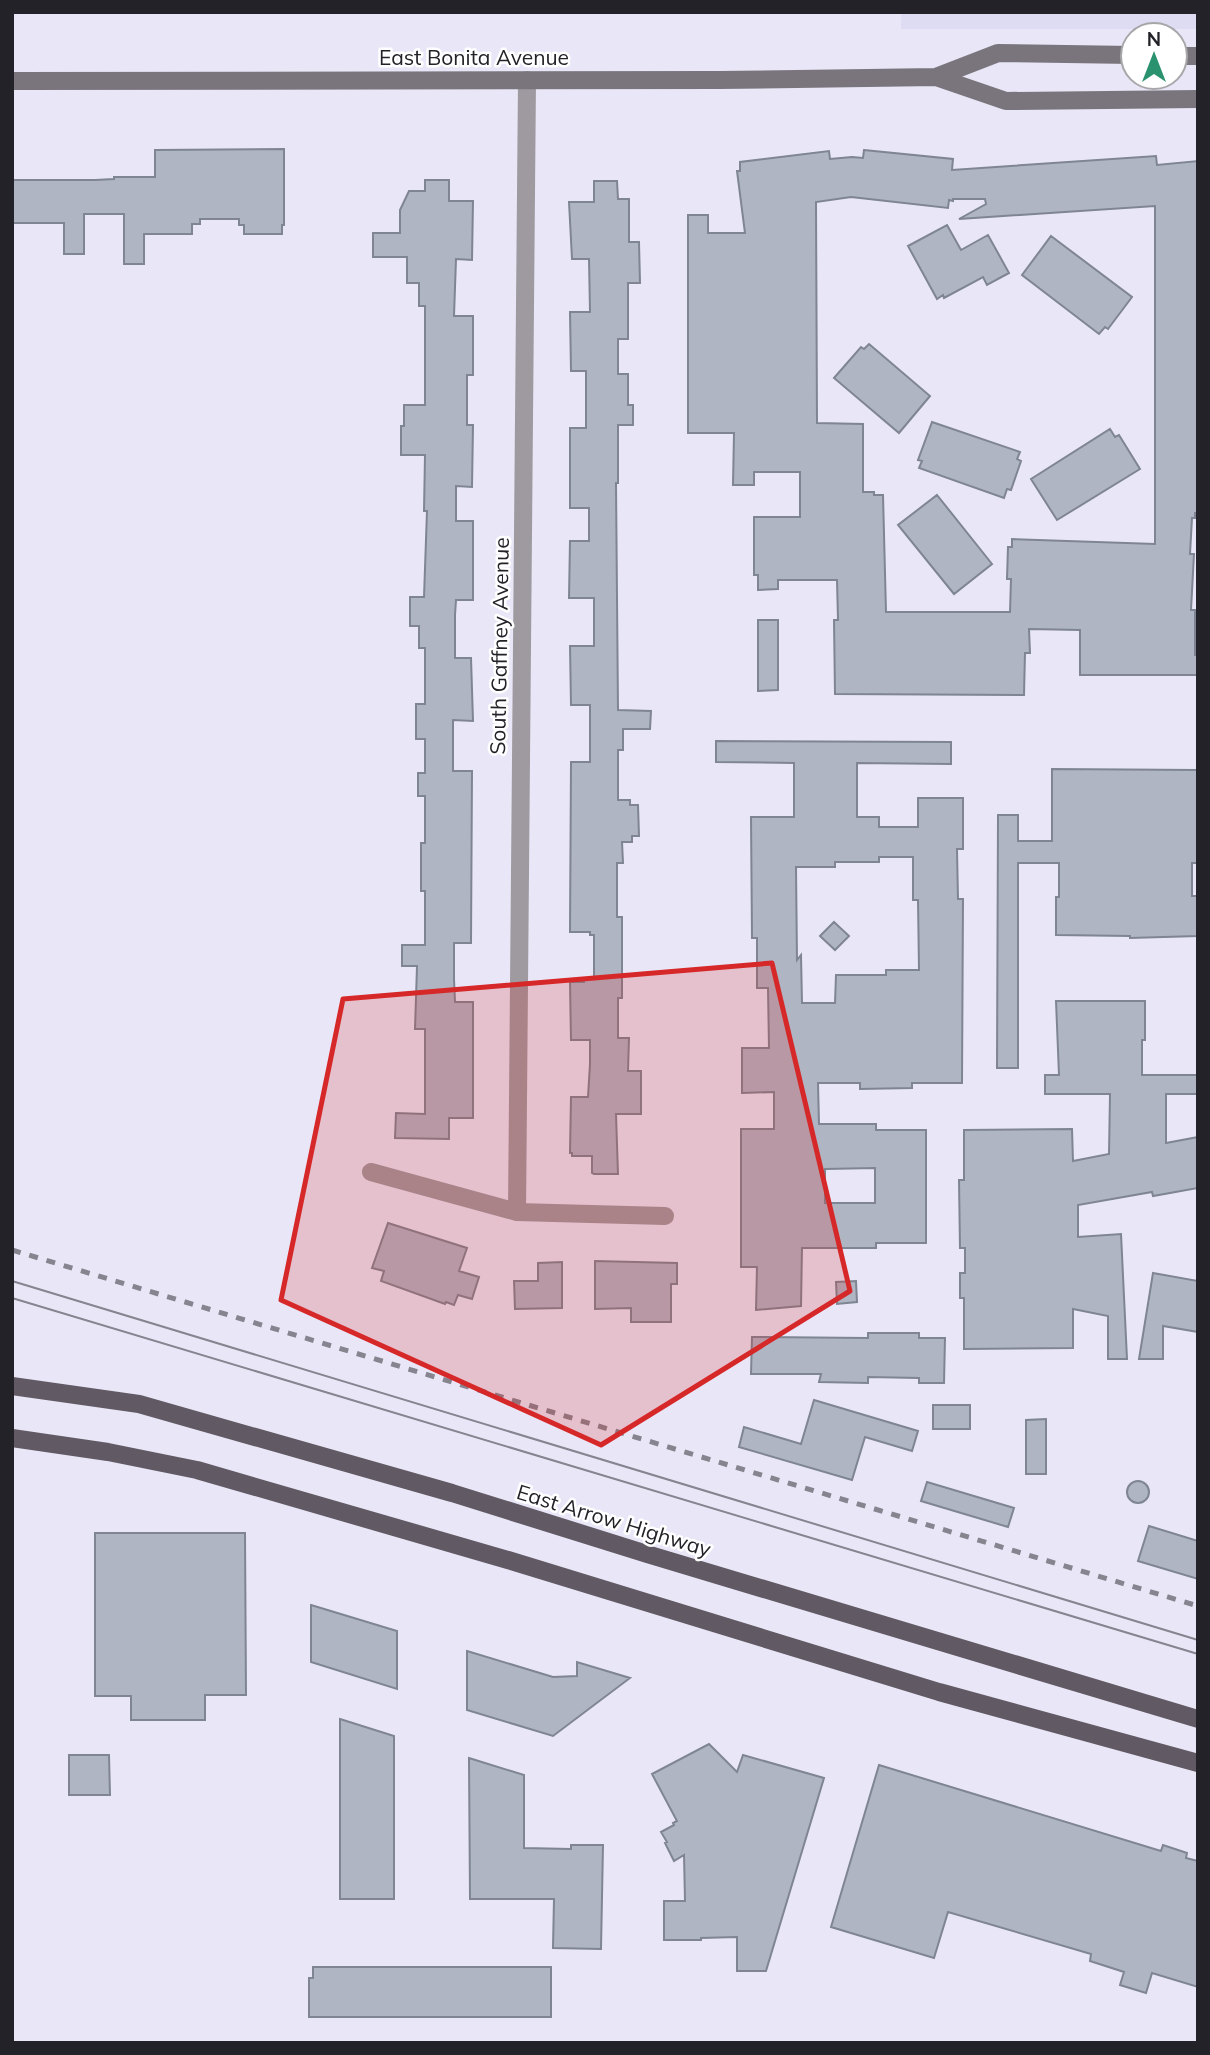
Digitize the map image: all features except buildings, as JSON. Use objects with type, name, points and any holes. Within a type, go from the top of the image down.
[{"type":"main road","name":"East Bonita Avenue","points":[[936,77],[998,53],[1119,55]]},
{"type":"main road","name":"East Bonita Avenue","points":[[12,81],[936,77],[1006,101],[1198,99]]},
{"type":"main road","name":"East Arrow Highway","points":[[12,1386],[139,1404],[452,1493],[1198,1719]]},
{"type":"main road","points":[[12,1438],[108,1452],[197,1470],[508,1560],[939,1692],[1198,1763]]},
{"type":"street","name":"South Gaffney Avenue","points":[[517,1212],[527,80]]},
{"type":"street","points":[[371,1171],[517,1212],[665,1216]]},
{"type":"highlighted area","points":[[772,963],[850,1291],[601,1445],[281,1300],[343,999]]},
{"type":"shaded area","points":[[901,12],[1198,12],[1198,29],[1189,29],[1189,21],[1119,21],[1119,29],[901,29]]},
{"type":"tram line","points":[[12,1281],[1198,1640]]},
{"type":"tram line","points":[[12,1298],[1198,1654]]},
{"type":"railway","points":[[12,1250],[1198,1606]]}]
